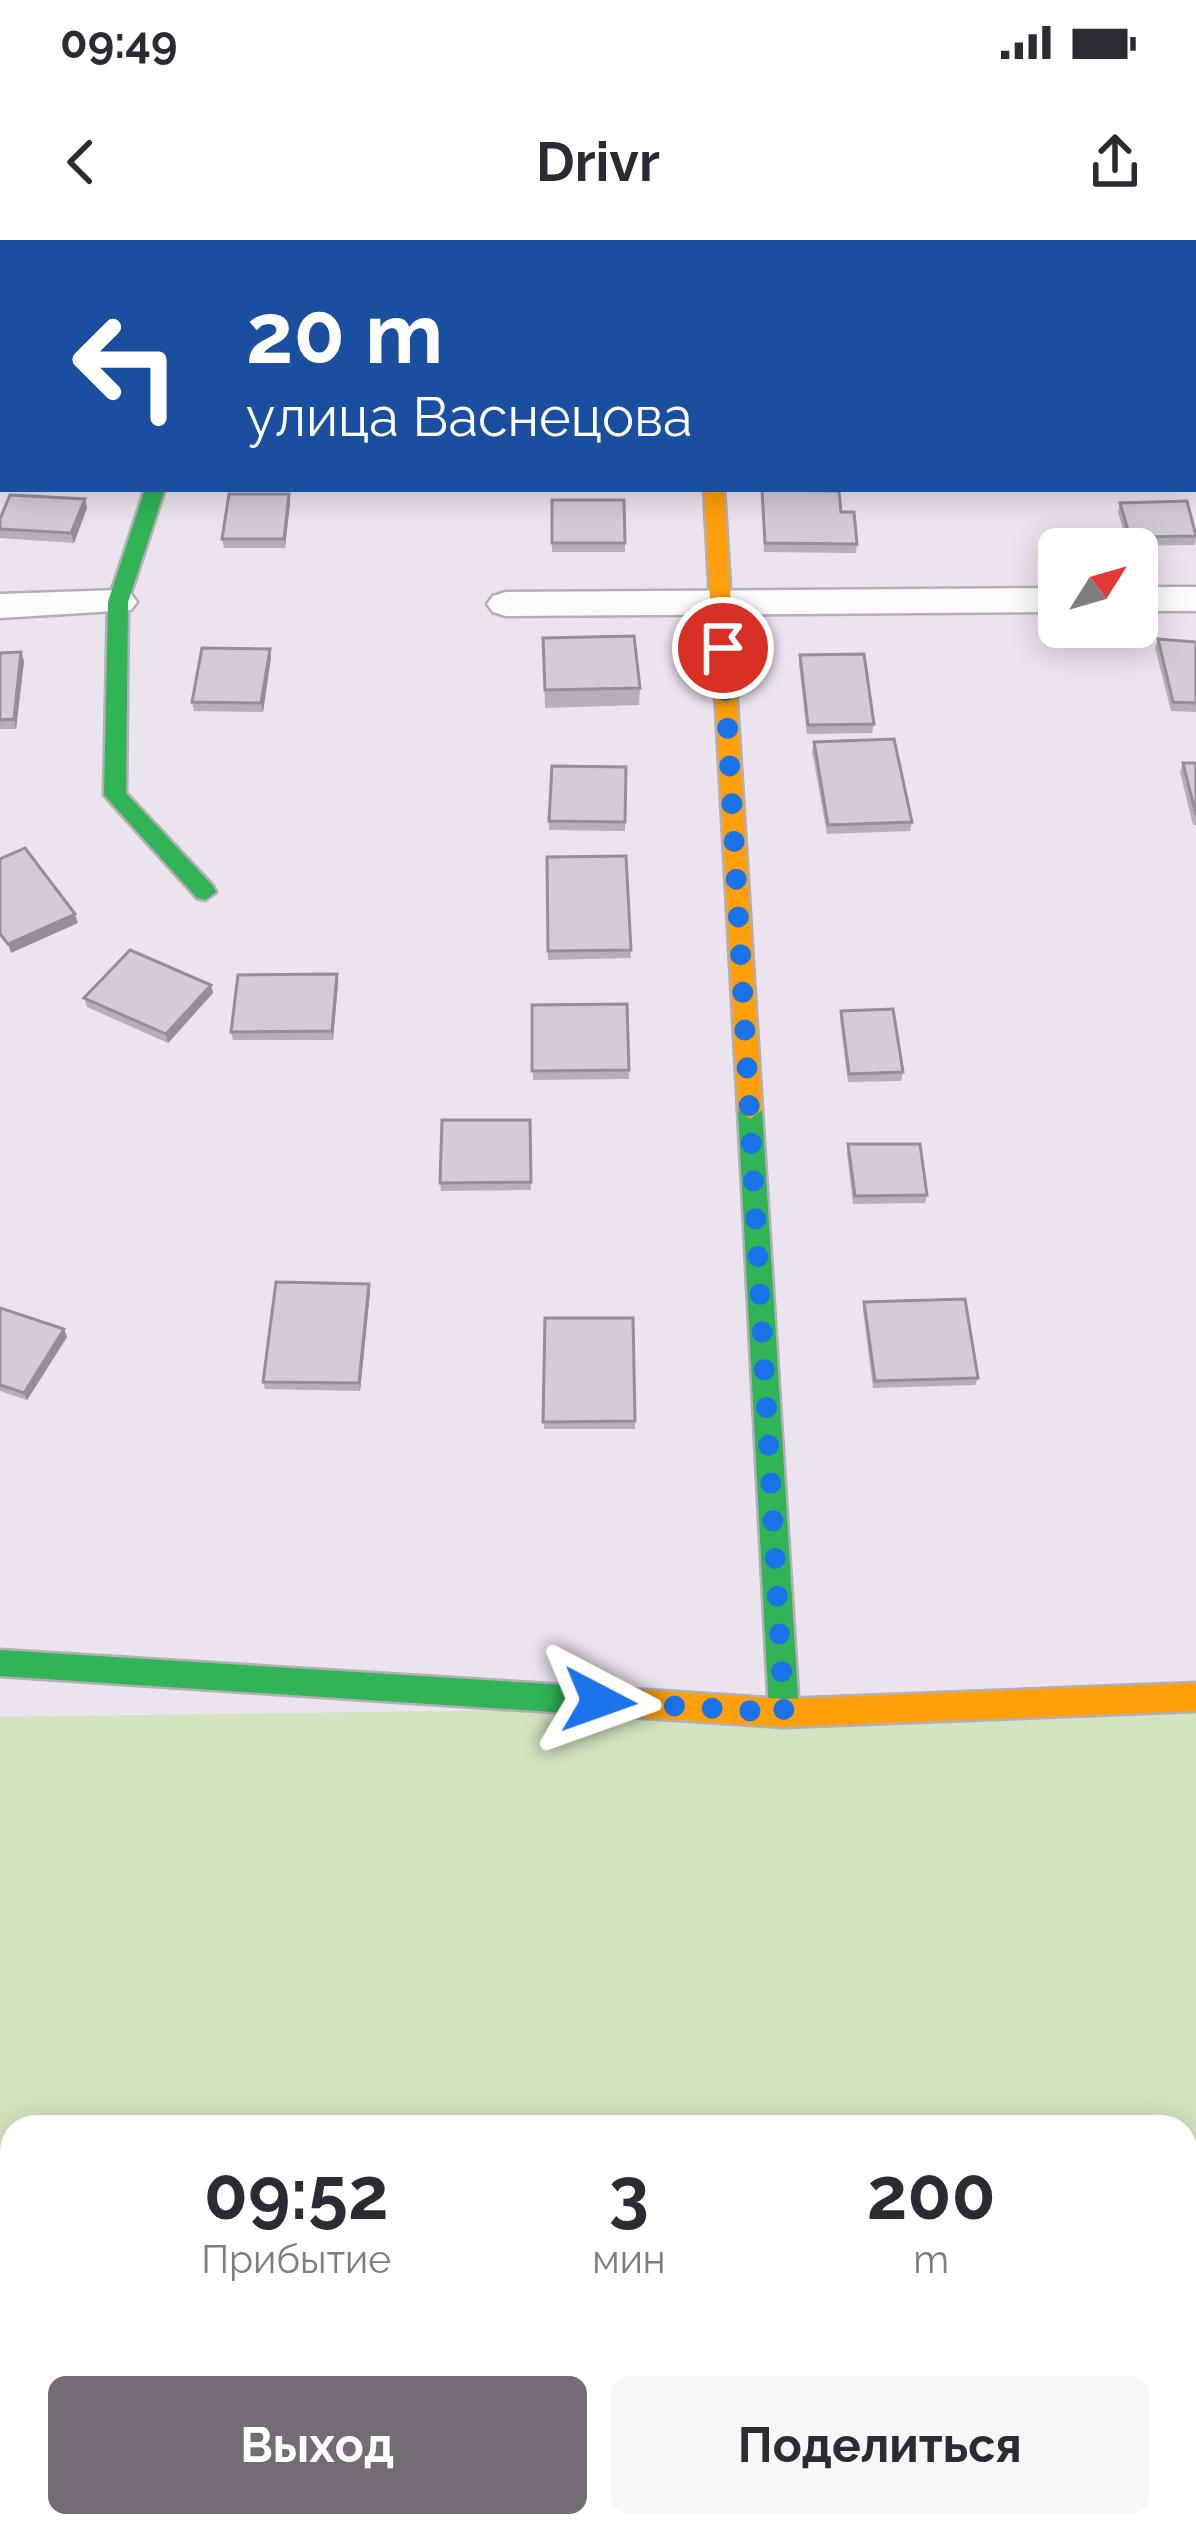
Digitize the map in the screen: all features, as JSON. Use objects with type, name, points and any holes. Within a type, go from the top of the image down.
[{"type":"street","points":[[153,492],[118,602],[115,795],[206,892]]},
{"type":"street","points":[[714,492],[784,1713]]},
{"type":"street","points":[[1158,599],[1196,599]]},
{"type":"street","points":[[506,604],[1038,600]]},
{"type":"street","points":[[0,606],[118,602]]},
{"type":"street","points":[[0,1663],[784,1713],[1196,1696]]},
{"type":"green space","points":[[1196,1701],[1196,2115],[0,2115],[0,1717]]},
{"type":"building","points":[[762,492],[839,492],[841,512],[854,512],[857,544],[765,543]]},
{"type":"building","points":[[229,494],[289,494],[284,539],[222,539]]},
{"type":"building","points":[[10,495],[85,499],[71,533],[0,529]]},
{"type":"building","points":[[552,500],[624,500],[625,543],[552,543]]},
{"type":"building","points":[[1187,501],[1196,536],[1158,537],[1158,528],[1127,528],[1120,503]]},
{"type":"building","points":[[634,636],[640,688],[545,690],[543,638]]},
{"type":"building","points":[[1158,639],[1196,642],[1196,703],[1173,702]]},
{"type":"building","points":[[202,648],[270,649],[261,703],[192,702]]},
{"type":"building","points":[[21,652],[14,719],[0,720],[0,653]]},
{"type":"building","points":[[864,654],[874,724],[808,725],[800,655]]},
{"type":"building","points":[[894,739],[912,822],[828,825],[814,742]]},
{"type":"building","points":[[1183,763],[1196,763],[1196,815]]},
{"type":"building","points":[[552,766],[626,767],[625,822],[549,821]]},
{"type":"building","points":[[25,848],[75,914],[8,944],[0,934],[0,859]]},
{"type":"building","points":[[626,856],[631,950],[548,951],[547,857]]},
{"type":"building","points":[[130,950],[211,985],[166,1034],[84,998]]},
{"type":"building","points":[[337,974],[332,1031],[231,1032],[238,975]]},
{"type":"building","points":[[627,1004],[629,1070],[532,1071],[532,1005]]},
{"type":"building","points":[[893,1009],[903,1072],[849,1074],[841,1011]]},
{"type":"building","points":[[442,1120],[530,1120],[531,1182],[440,1183]]},
{"type":"building","points":[[848,1144],[920,1144],[927,1195],[855,1196]]},
{"type":"building","points":[[276,1282],[369,1284],[359,1383],[263,1382]]},
{"type":"building","points":[[965,1299],[978,1378],[875,1381],[864,1302]]},
{"type":"building","points":[[0,1308],[64,1329],[24,1393],[0,1385]]},
{"type":"building","points":[[545,1318],[633,1318],[635,1421],[543,1422]]},
{"type":"traffic: fast","points":[[154,492],[118,602],[115,795],[205,892]]},
{"type":"traffic: fast","points":[[750,1110],[784,1713]]},
{"type":"traffic: fast","points":[[0,1663],[646,1704]]},
{"type":"traffic: slow","points":[[714,492],[750,1110]]},
{"type":"traffic: slow","points":[[646,1704],[784,1713],[1196,1697]]},
{"type":"route","points":[[599,1701],[784,1713],[723,648]]}]
